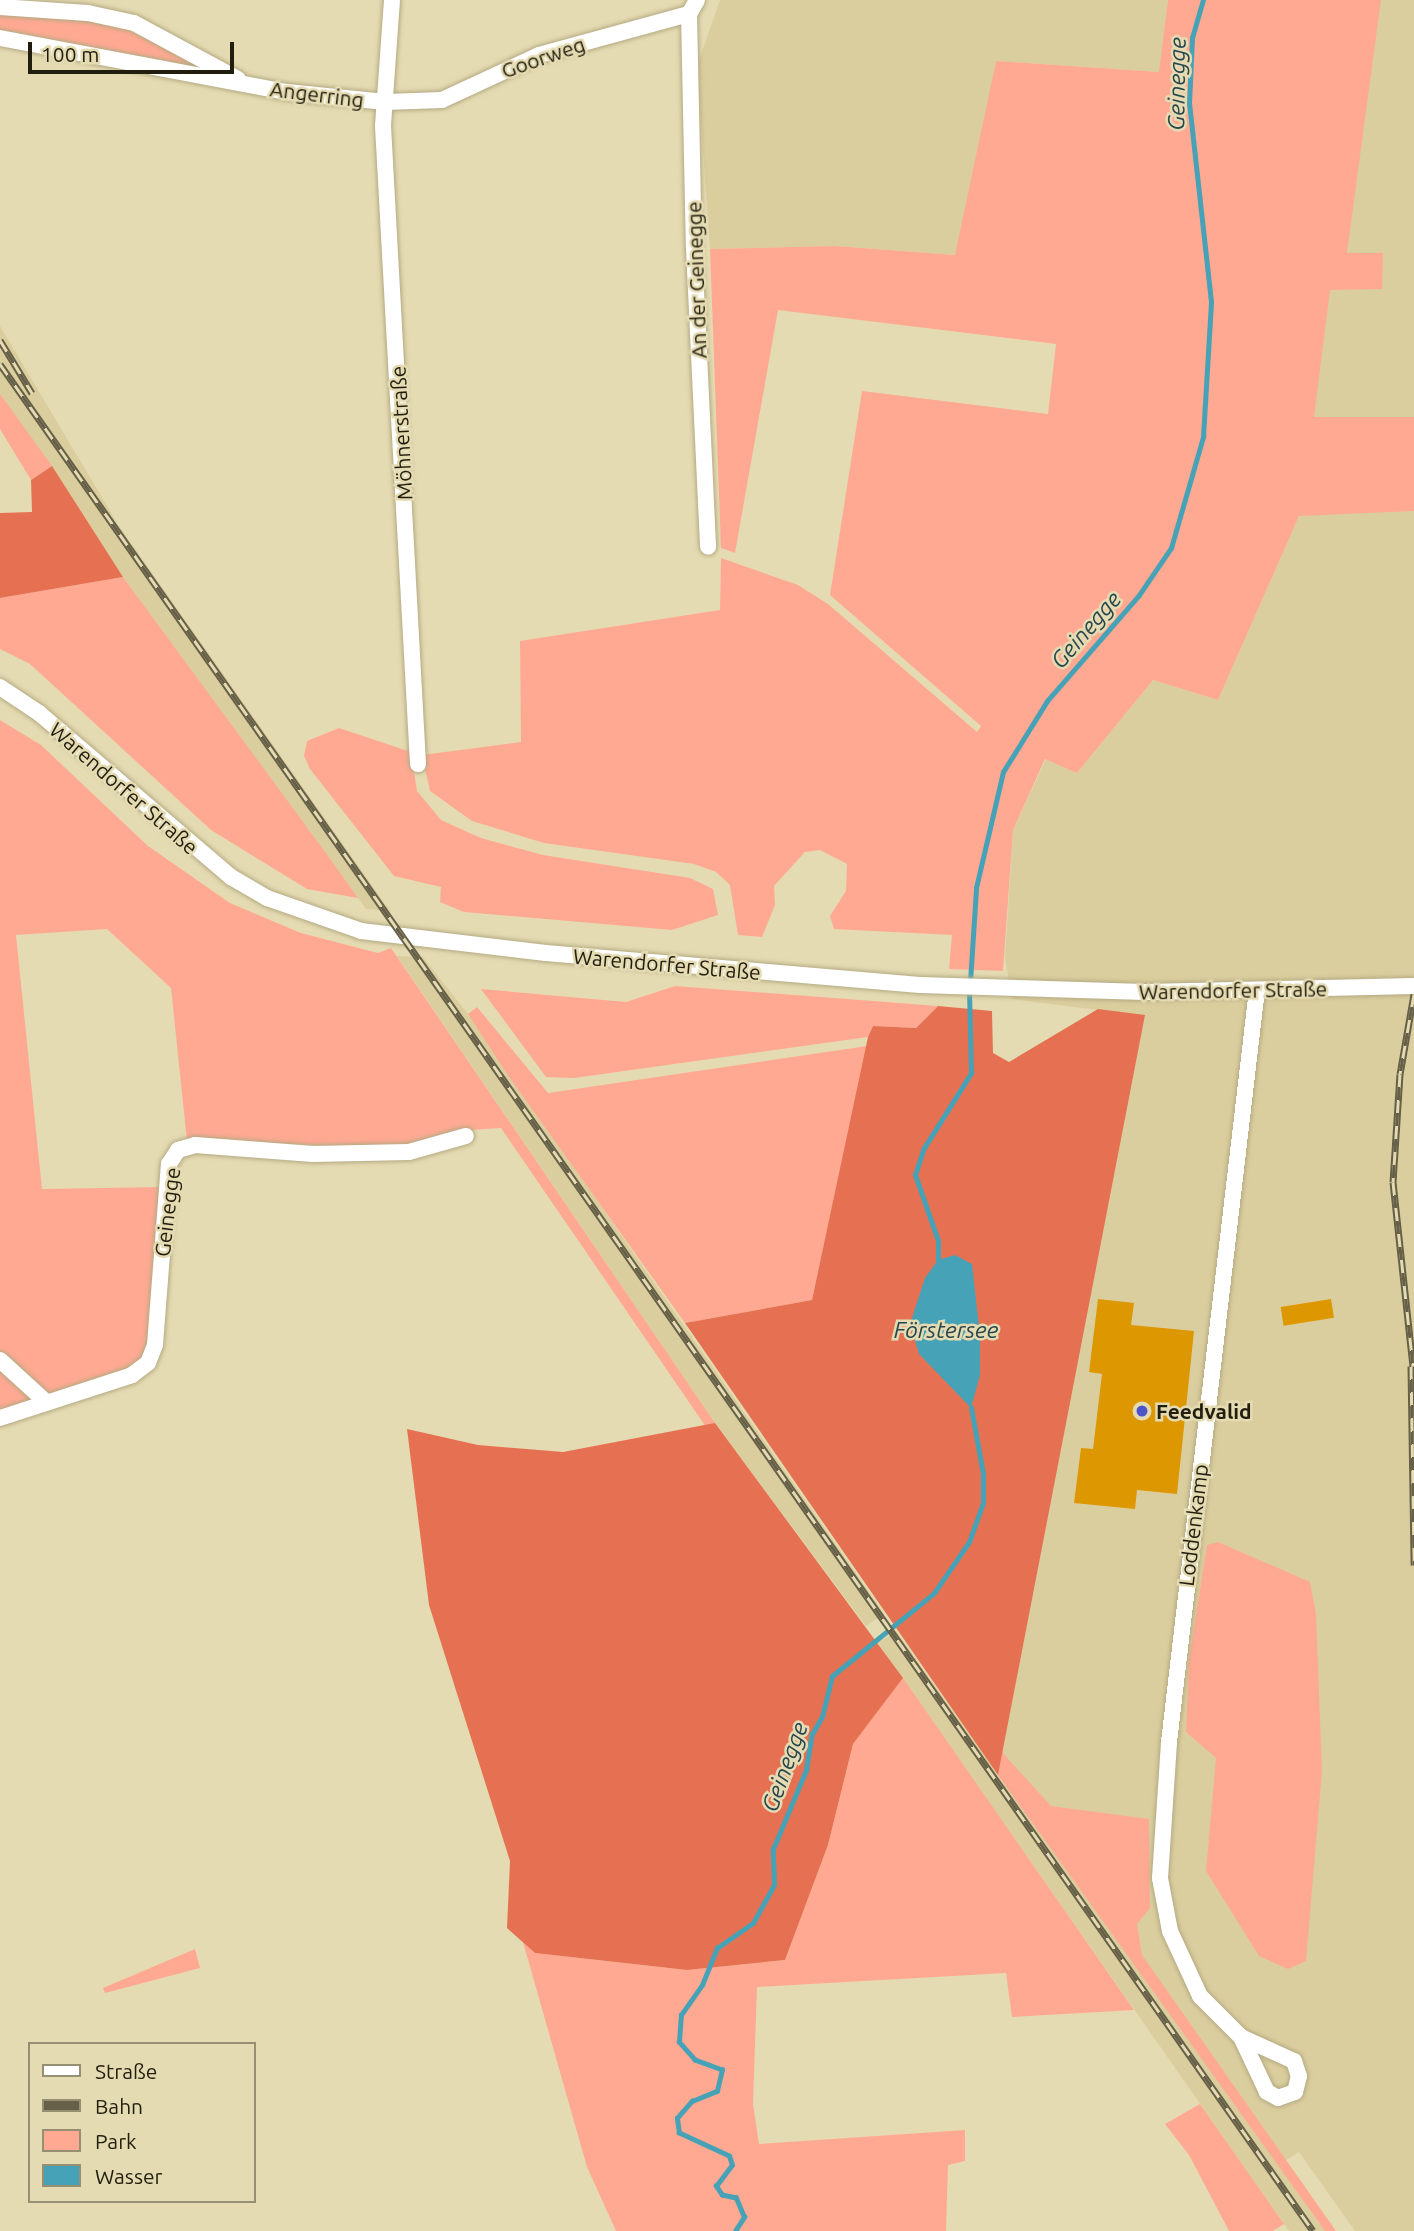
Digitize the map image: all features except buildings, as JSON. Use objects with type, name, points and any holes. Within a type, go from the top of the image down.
[{"type":"street","name":"Möhnerstraße","points":[[392,0],[384,102],[418,764]]},
{"type":"street","name":"Angerring","points":[[0,7],[89,13],[134,23],[249,85]]},
{"type":"street","name":"Goorweg","points":[[384,102],[442,100],[539,55],[693,7]]},
{"type":"street","name":"An der Geinegge","points":[[693,7],[694,248],[708,547]]},
{"type":"street","name":"Angerring","points":[[0,38],[249,85],[384,102]]},
{"type":"street","name":"Warendorfer Straße","points":[[0,687],[74,743],[196,853],[267,898],[316,918],[401,938],[920,985],[1020,989],[1258,990],[1414,986]]},
{"type":"street","name":"Loddenkamp","points":[[1241,2037],[1200,1996],[1185,1970],[1160,1878],[1172,1714],[1258,990]]},
{"type":"street","name":"Geinegge","points":[[0,1418],[45,1401],[132,1375],[148,1363],[155,1345],[169,1164],[178,1150],[195,1145],[313,1154],[409,1152],[466,1136]]},
{"type":"street","points":[[0,1360],[45,1401]]},
{"type":"street","points":[[18,1413],[22,1382]]},
{"type":"shaded area","points":[[720,0],[1168,0],[1160,72],[996,61],[956,255],[835,246],[710,249],[697,66]]},
{"type":"shaded area","points":[[1368,0],[1414,0],[1414,2231],[1355,2231],[1299,2152],[1278,2165],[1325,2231],[1289,2231],[878,1643],[896,1631],[998,1774],[1144,1016],[1012,999],[1005,958],[1013,830],[1046,759],[1077,773],[1153,680],[1218,700],[1299,516]]},
{"type":"shaded area","points":[[0,326],[119,526],[390,911],[366,909],[123,577],[0,394]]},
{"type":"shaded area","points":[[52,466],[123,577],[0,598],[0,513],[32,512],[31,480]]},
{"type":"shaded area","points":[[397,956],[423,957],[468,1014],[884,1614],[866,1626],[715,1423]]},
{"type":"shaded area","points":[[938,1006],[992,1011],[993,1053],[1009,1062],[1098,1009],[1145,1015],[998,1775],[685,1323],[812,1300],[868,1037],[873,1026],[916,1028]]},
{"type":"shaded area","points":[[715,1423],[903,1678],[853,1744],[828,1845],[785,1960],[687,1970],[535,1953],[507,1928],[510,1861],[429,1605],[407,1429],[478,1445],[563,1452]]},
{"type":"green space","points":[[1168,0],[1381,0],[1347,253],[1383,253],[1382,289],[1330,290],[1314,417],[1414,417],[1414,511],[1299,516],[1218,700],[1153,680],[1077,773],[1045,759],[1013,830],[1003,971],[949,969],[952,935],[834,929],[830,916],[846,891],[847,864],[820,850],[805,852],[774,886],[775,905],[762,937],[738,935],[730,885],[716,872],[694,864],[544,843],[472,821],[430,791],[422,755],[521,742],[520,641],[720,610],[721,558],[798,585],[828,604],[977,732],[981,726],[830,595],[862,391],[1048,414],[1056,344],[778,310],[735,553],[721,548],[710,249],[835,246],[955,255],[996,61],[1159,72]]},
{"type":"green space","points":[[0,11],[118,25],[151,36],[204,70],[0,34]]},
{"type":"green space","points":[[0,394],[52,466],[31,480],[0,429]]},
{"type":"green space","points":[[123,577],[358,898],[307,889],[211,830],[30,664],[0,649],[0,598]]},
{"type":"green space","points":[[0,720],[41,745],[148,846],[230,903],[301,933],[378,953],[391,948],[715,1423],[706,1427],[501,1128],[469,1130],[407,1148],[187,1141],[171,988],[107,929],[16,935],[42,1189],[162,1187],[150,1347],[137,1368],[0,1415]]},
{"type":"green space","points":[[339,728],[411,752],[417,791],[441,820],[481,838],[543,855],[690,878],[713,889],[718,915],[672,930],[464,912],[440,902],[441,887],[394,876],[310,769],[304,756],[307,741]]},
{"type":"green space","points":[[675,986],[938,1006],[916,1028],[873,1026],[868,1037],[574,1078],[546,1077],[481,989],[626,1002]]},
{"type":"green space","points":[[477,1007],[548,1093],[867,1046],[812,1300],[685,1323],[507,1074],[468,1014]]},
{"type":"green space","points":[[1218,1542],[1310,1582],[1316,1614],[1322,1771],[1306,1961],[1288,1969],[1259,1956],[1206,1871],[1216,1758],[1186,1732],[1189,1660],[1207,1545]]},
{"type":"green space","points":[[903,1678],[1134,2010],[1012,2017],[1006,1973],[757,1987],[753,2104],[759,2144],[965,2130],[965,2161],[948,2165],[946,2231],[616,2231],[587,2167],[523,1942],[535,1953],[687,1970],[785,1960],[828,1845],[853,1744]]},
{"type":"green space","points":[[1002,1752],[1051,1806],[1149,1819],[1150,1908],[1137,1924],[1142,1955],[1336,2231],[1325,2231],[998,1775]]},
{"type":"green space","points":[[195,1949],[200,1968],[105,1993],[103,1988]]},
{"type":"green space","points":[[1200,2104],[1284,2224],[1273,2231],[1229,2231],[1189,2155],[1165,2124]]},
{"type":"water","name":"Förstersee","points":[[955,1255],[972,1264],[980,1336],[980,1375],[971,1408],[919,1354],[910,1324],[925,1278],[938,1260]]},
{"type":"waterway","name":"Geinegge","points":[[970,982],[976,888],[1003,772],[1047,701],[1139,595],[1171,548],[1203,437],[1211,302],[1189,104],[1192,38],[1203,0]]},
{"type":"waterway","name":"Geinegge","points":[[938,1260],[938,1241],[915,1175],[924,1148],[971,1073],[969,990]]},
{"type":"waterway","name":"Geinegge","points":[[735,2231],[744,2217],[736,2198],[722,2195],[716,2186],[732,2165],[729,2156],[679,2133],[677,2118],[692,2101],[717,2091],[722,2070],[695,2060],[679,2042],[681,2015],[702,1985],[717,1948],[753,1923],[774,1885],[773,1849],[806,1770],[812,1734],[822,1717],[832,1676],[934,1593],[969,1542],[983,1503],[983,1474],[971,1408]]},
{"type":"railway","points":[[0,340],[32,393]]},
{"type":"railway","points":[[0,364],[1313,2231]]},
{"type":"railway","points":[[1414,994],[1400,1074],[1393,1182],[1414,1376]]},
{"type":"railway","points":[[1411,1366],[1414,1565]]},
{"type":"place","name":"Feedvalid","points":[[1142,1411]]}]
